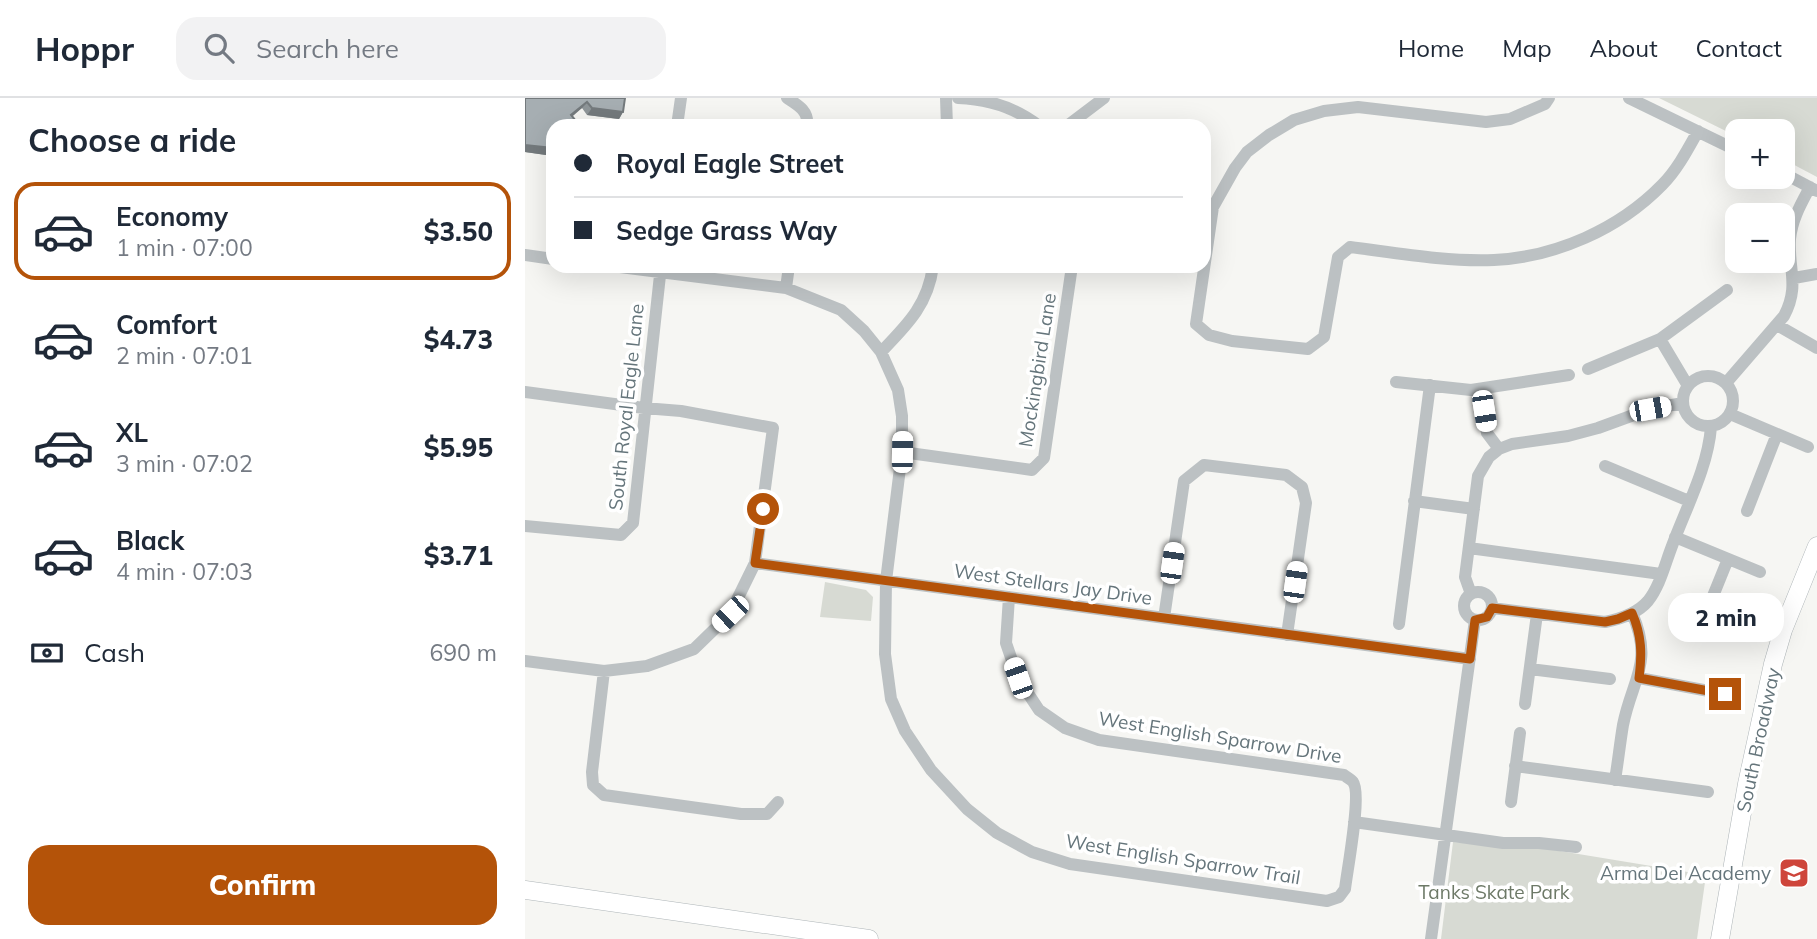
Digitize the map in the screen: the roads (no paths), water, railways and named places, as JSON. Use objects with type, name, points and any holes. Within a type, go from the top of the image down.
[{"type":"main road","name":"South Broadway","points":[[1720,939],[1770,677],[1783,630],[1817,546]]},
{"type":"main road","points":[[525,890],[869,939]]},
{"type":"street","points":[[678,119],[681,98]]},
{"type":"street","points":[[787,98],[803,108],[807,119]]},
{"type":"street","points":[[946,98],[947,119]]},
{"type":"street","points":[[958,98],[1004,106],[1029,119]]},
{"type":"street","points":[[1076,119],[1104,98]]},
{"type":"street","points":[[1211,221],[1213,207],[1247,152],[1294,120],[1324,111],[1358,107],[1486,122],[1510,119],[1545,104],[1549,98]]},
{"type":"street","points":[[1629,98],[1725,144]]},
{"type":"street","points":[[1203,273],[1196,324],[1209,335],[1232,341],[1308,349],[1324,337],[1338,257],[1350,247],[1413,255],[1495,260],[1551,252],[1634,211],[1664,183],[1698,131]]},
{"type":"street","points":[[1726,383],[1777,325],[1790,305],[1794,278],[1790,241],[1793,219],[1814,189],[1795,179]]},
{"type":"street","points":[[525,255],[546,258]]},
{"type":"street","name":"South Royal Eagle Lane","points":[[525,526],[621,535],[633,523],[660,273]]},
{"type":"street","name":"West English Sparrow Trail","points":[[687,273],[786,288],[841,310],[864,331],[881,352],[898,390],[902,416],[902,452],[887,581],[885,654],[891,699],[905,731],[930,770],[967,809],[997,833],[1032,852],[1070,864],[1327,901],[1339,897],[1345,889],[1354,822]]},
{"type":"street","points":[[786,288],[788,273]]},
{"type":"street","points":[[881,352],[914,318],[931,284],[932,273]]},
{"type":"street","name":"Mockingbird Lane","points":[[902,452],[1032,470],[1044,458],[1071,273]]},
{"type":"street","points":[[1794,278],[1817,274]]},
{"type":"street","points":[[1588,369],[1660,339],[1727,290]]},
{"type":"street","points":[[1777,325],[1817,348]]},
{"type":"street","points":[[1660,339],[1688,386]]},
{"type":"street","points":[[1396,382],[1480,390],[1569,375]]},
{"type":"street","points":[[1710,376],[1726,383],[1733,392],[1734,406],[1730,414],[1718,425],[1711,427],[1692,421],[1683,403],[1688,386],[1698,378],[1710,376]]},
{"type":"street","points":[[1399,624],[1430,385]]},
{"type":"street","points":[[1480,390],[1487,433],[1499,449]]},
{"type":"street","points":[[525,392],[681,411],[773,428],[755,563],[730,614],[694,649],[647,666],[604,671],[525,661]]},
{"type":"street","points":[[1471,594],[1465,577],[1478,476],[1489,457],[1499,449],[1513,444],[1578,433],[1650,409],[1683,403]]},
{"type":"street","points":[[1730,414],[1808,447]]},
{"type":"street","points":[[1492,608],[1605,622],[1632,613],[1649,599],[1710,445],[1711,427]]},
{"type":"street","points":[[1747,511],[1777,434]]},
{"type":"street","points":[[1164,618],[1184,481],[1204,465],[1286,475],[1302,487],[1306,503],[1287,635]]},
{"type":"street","points":[[1605,466],[1689,501]]},
{"type":"street","points":[[1414,501],[1474,509]]},
{"type":"street","points":[[1675,537],[1760,572]]},
{"type":"street","points":[[1469,548],[1661,574]]},
{"type":"street","points":[[1698,633],[1728,559]]},
{"type":"street","name":"West Stellars Jay Drive","points":[[755,563],[1470,659]]},
{"type":"street","points":[[1483,593],[1489,598],[1492,608],[1487,617],[1475,620],[1464,610],[1464,604],[1471,594],[1483,593]]},
{"type":"street","name":"West English Sparrow Drive","points":[[1009,597],[1006,643],[1018,678],[1039,710],[1065,728],[1099,740],[1344,775],[1353,781],[1357,790],[1354,822]]},
{"type":"street","points":[[1615,780],[1623,724],[1639,678],[1642,646],[1639,628],[1632,613]]},
{"type":"street","points":[[1525,704],[1537,614]]},
{"type":"street","points":[[1430,939],[1475,620]]},
{"type":"street","points":[[1530,668],[1610,679]]},
{"type":"street","points":[[604,671],[591,772],[593,785],[604,795],[741,814],[767,814],[778,802]]},
{"type":"street","points":[[1639,678],[1725,694]]},
{"type":"street","points":[[1511,802],[1520,733]]},
{"type":"street","points":[[1515,766],[1708,792]]},
{"type":"street","points":[[1354,822],[1503,843],[1576,847]]},
{"type":"place","name":"Arma Dei Academy","points":[[1794,873]]},
{"type":"park label","name":"Tanks Skate Park","points":[[1494,892]]}]
